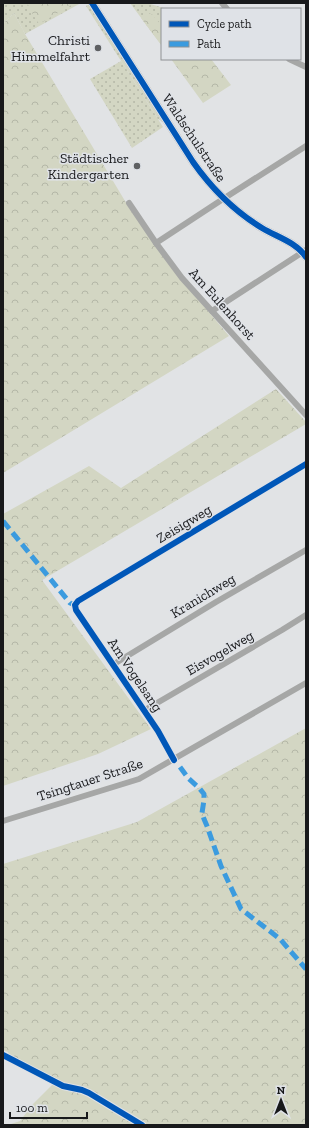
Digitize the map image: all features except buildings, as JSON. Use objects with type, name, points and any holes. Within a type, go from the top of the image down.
[{"type":"street","name":"Waldschulstraße","points":[[92,3],[204,177],[223,199],[238,212],[262,228],[294,244],[305,253]]},
{"type":"street","points":[[291,60],[306,67]]},
{"type":"street","points":[[156,244],[306,146]]},
{"type":"street","name":"Am Eulenhorst","points":[[129,203],[156,244],[182,278],[304,408],[306,415]]},
{"type":"street","points":[[212,311],[305,253]]},
{"type":"street","name":"Zeisigweg","points":[[75,605],[78,601],[306,464]]},
{"type":"street","name":"Kranichweg","points":[[114,664],[216,602],[306,550]]},
{"type":"street","name":"Am Vogelsang","points":[[75,605],[76,610],[145,710],[174,760]]},
{"type":"street","name":"Eisvogelweg","points":[[145,710],[306,615]]},
{"type":"street","name":"Tsingtauer Straße","points":[[3,821],[139,779],[306,683]]},
{"type":"green space","points":[[4,3],[81,3],[25,34],[14,13],[3,24]]},
{"type":"green space","points":[[32,3],[75,3],[39,24],[27,5]]},
{"type":"green space","points":[[91,3],[164,123],[158,119],[86,6]]},
{"type":"green space","points":[[130,3],[147,3],[164,8],[161,8],[161,45]]},
{"type":"green space","points":[[14,13],[25,34],[128,206],[208,311],[229,336],[3,473],[3,24]]},
{"type":"green space","points":[[151,13],[161,25],[161,45],[141,18]]},
{"type":"green space","points":[[172,60],[212,60],[231,85],[203,103]]},
{"type":"green space","points":[[121,61],[163,127],[132,148],[90,79]]},
{"type":"green space","points":[[276,389],[306,422],[306,424],[42,580],[151,729],[98,754],[3,786],[3,514],[89,466],[121,488]]},
{"type":"green space","points":[[306,728],[306,1125],[8,1125],[20,1121],[33,1104],[56,1081],[9,1056],[8,1052],[3,1050],[3,864],[137,822]]},
{"type":"marked path","points":[[3,521],[70,603],[75,605]]},
{"type":"marked path","points":[[180,767],[188,778],[204,794],[202,813],[221,866],[241,909],[280,939],[306,969]]},
{"type":"cycle path","points":[[92,3],[193,162],[208,181],[224,199],[242,214],[262,228],[297,247],[306,257]]},
{"type":"cycle path","points":[[174,760],[158,731],[76,610],[75,605],[78,601],[306,464]]},
{"type":"cycle path","points":[[3,1055],[63,1086],[89,1093],[142,1125]]},
{"type":"place","name":"Christi Himmelfahrt","points":[[98,48]]},
{"type":"place","name":"Städtischer Kindergarten","points":[[137,166]]}]
